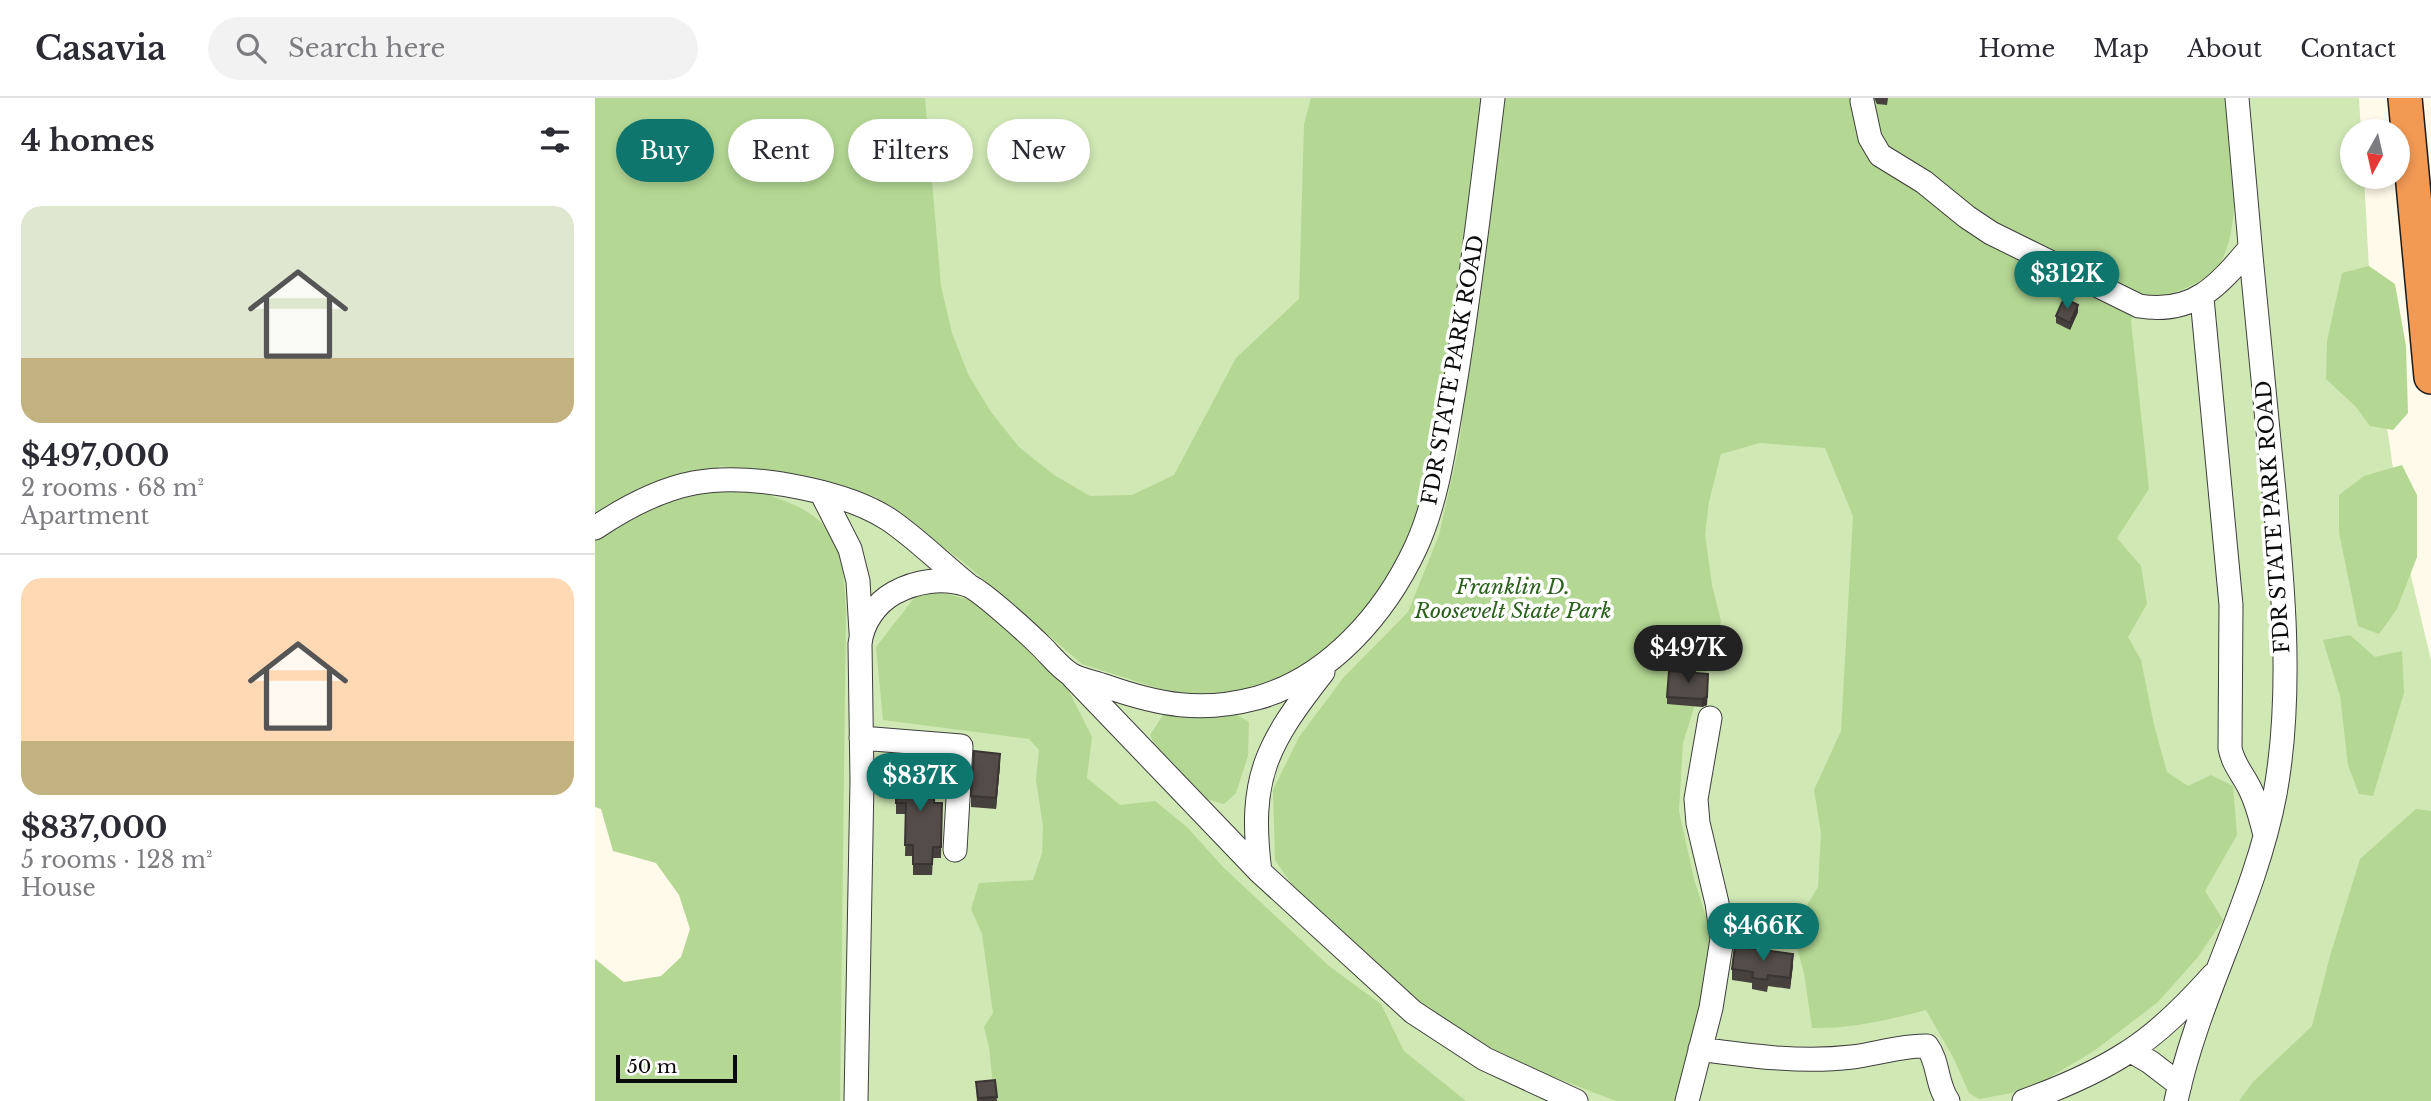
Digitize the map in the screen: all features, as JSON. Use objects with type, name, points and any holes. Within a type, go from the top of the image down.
[{"type":"highway","points":[[2405,98],[2431,377]]},
{"type":"highway","points":[[2424,98],[2431,178]]},
{"type":"lane","name":"FDR STATE PARK ROAD","points":[[1260,872],[1256,837],[1257,805],[1267,757],[1298,704],[1335,656],[1371,618],[1398,580],[1427,520],[1444,446],[1469,301],[1493,98]]},
{"type":"lane","name":"FDR STATE PARK ROAD","points":[[2178,1093],[2218,970],[2244,905],[2266,838],[2278,773],[2283,701],[2282,589],[2237,98]]},
{"type":"lane","points":[[1862,102],[1870,138],[1880,155],[1924,181],[1991,233],[2139,306],[2154,309],[2174,307],[2202,298],[2250,248]]},
{"type":"lane","points":[[2220,282],[2254,292]]},
{"type":"lane","points":[[2202,298],[2231,605],[2230,748],[2233,762],[2258,807],[2266,838]]},
{"type":"lane","name":"FDR STATE PARK ROAD","points":[[595,528],[646,498],[700,482],[738,478],[771,481],[821,492],[859,505],[888,519],[1032,637],[1071,674],[1260,872],[1413,1012],[1485,1059],[1576,1101]]},
{"type":"lane","points":[[821,492],[850,549],[858,581],[861,632],[862,738],[856,1101]]},
{"type":"lane","points":[[861,632],[888,596],[914,584],[949,582],[970,586]]},
{"type":"lane","name":"FDR STATE PARK ROAD","points":[[1071,674],[1142,699],[1188,707],[1223,706],[1260,697],[1291,685],[1335,656]]},
{"type":"lane","points":[[1687,1101],[1711,1009],[1722,939],[1717,903],[1698,823],[1696,799],[1710,718]]},
{"type":"lane","points":[[862,738],[961,746],[955,850]]},
{"type":"lane","points":[[2243,777],[2278,773]]},
{"type":"lane","name":"FDR STATE PARK ROAD","points":[[2024,1101],[2061,1088],[2130,1051],[2177,1013],[2218,970]]},
{"type":"lane","points":[[1700,1049],[1759,1057],[1804,1059],[1851,1057],[1927,1046],[1933,1053],[1939,1083],[1948,1101]]},
{"type":"lane","points":[[2130,1051],[2150,1062],[2178,1093]]},
{"type":"green space","name":"Franklin D. Roosevelt State Park","points":[[595,98],[2359,98],[2360,119],[2340,119],[2340,189],[2365,189],[2372,324],[2405,551],[2431,660],[2431,1101],[806,1101],[595,682]]},
{"type":"green space","points":[[595,98],[925,98],[927,119],[848,119],[848,182],[932,182],[941,286],[952,333],[968,374],[991,412],[1019,447],[1054,475],[1090,496],[1132,495],[1174,475],[1236,358],[1299,299],[1304,124],[1311,98],[1487,98],[1457,325],[1428,484],[1408,548],[1356,626],[1295,673],[1220,699],[1182,696],[1082,664],[962,561],[876,497],[814,479],[720,466],[700,481],[717,489],[757,491],[802,509],[816,518],[827,530],[840,557],[846,611],[840,1101],[595,1101],[595,959],[624,982],[661,976],[681,957],[690,929],[679,895],[656,863],[613,851],[601,809],[595,807]]},
{"type":"green space","points":[[1500,98],[2231,98],[2235,185],[2231,232],[2225,252],[2217,267],[2196,283],[2166,295],[2140,297],[2131,321],[2149,489],[2117,538],[2141,566],[2147,604],[2128,637],[2141,660],[2167,772],[2188,786],[2211,775],[2233,786],[2237,835],[2205,891],[2223,920],[2198,957],[2158,1002],[2094,1051],[2028,1090],[1979,1099],[1969,1093],[1953,1057],[1926,1010],[1855,1025],[1812,1028],[1804,973],[1795,940],[1796,923],[1818,887],[1821,833],[1814,790],[1841,731],[1853,516],[1825,448],[1760,443],[1721,454],[1709,502],[1705,534],[1712,585],[1721,621],[1683,743],[1679,811],[1694,879],[1710,929],[1703,1004],[1689,1074],[1675,1101],[1616,1101],[1515,1062],[1432,1014],[1308,908],[1275,860],[1273,790],[1299,737],[1344,677],[1408,612],[1439,535],[1459,446]]},
{"type":"green space","points":[[2369,266],[2395,284],[2406,346],[2408,413],[2393,430],[2370,426],[2356,407],[2326,379],[2327,341],[2342,273]]},
{"type":"green space","points":[[2402,465],[2417,495],[2417,557],[2397,609],[2379,634],[2358,626],[2339,532],[2339,495],[2364,476]]},
{"type":"green space","points":[[922,588],[987,604],[1066,685],[1092,737],[1087,778],[1120,805],[1155,801],[1187,827],[1223,867],[1329,966],[1381,1004],[1404,1051],[1466,1101],[988,1101],[994,1096],[984,1027],[993,1013],[982,934],[971,909],[979,883],[1033,880],[1042,853],[1043,826],[1036,780],[1039,750],[1029,739],[883,720],[876,647]]},
{"type":"green space","points":[[2350,635],[2375,657],[2402,651],[2404,693],[2373,796],[2359,794],[2348,765],[2340,696],[2323,640]]},
{"type":"green space","points":[[1230,711],[1249,722],[1248,756],[1236,793],[1224,804],[1202,798],[1160,758],[1150,735],[1163,715]]},
{"type":"green space","points":[[2416,809],[2431,811],[2431,1101],[2239,1101],[2253,1082],[2312,1026],[2360,859]]},
{"type":"building","points":[[2064,298],[2078,305],[2070,323],[2056,316]]},
{"type":"building","points":[[1669,671],[1708,674],[1707,697],[1667,697]]},
{"type":"building","points":[[974,751],[1000,754],[996,798],[971,796]]},
{"type":"building","points":[[896,771],[935,772],[934,803],[942,803],[941,847],[933,847],[932,864],[913,864],[913,845],[905,845],[906,803],[896,803]]},
{"type":"building","points":[[1735,946],[1793,954],[1790,978],[1768,975],[1767,980],[1752,978],[1753,972],[1732,969]]},
{"type":"building","points":[[995,1080],[997,1097],[978,1098],[976,1082]]}]
